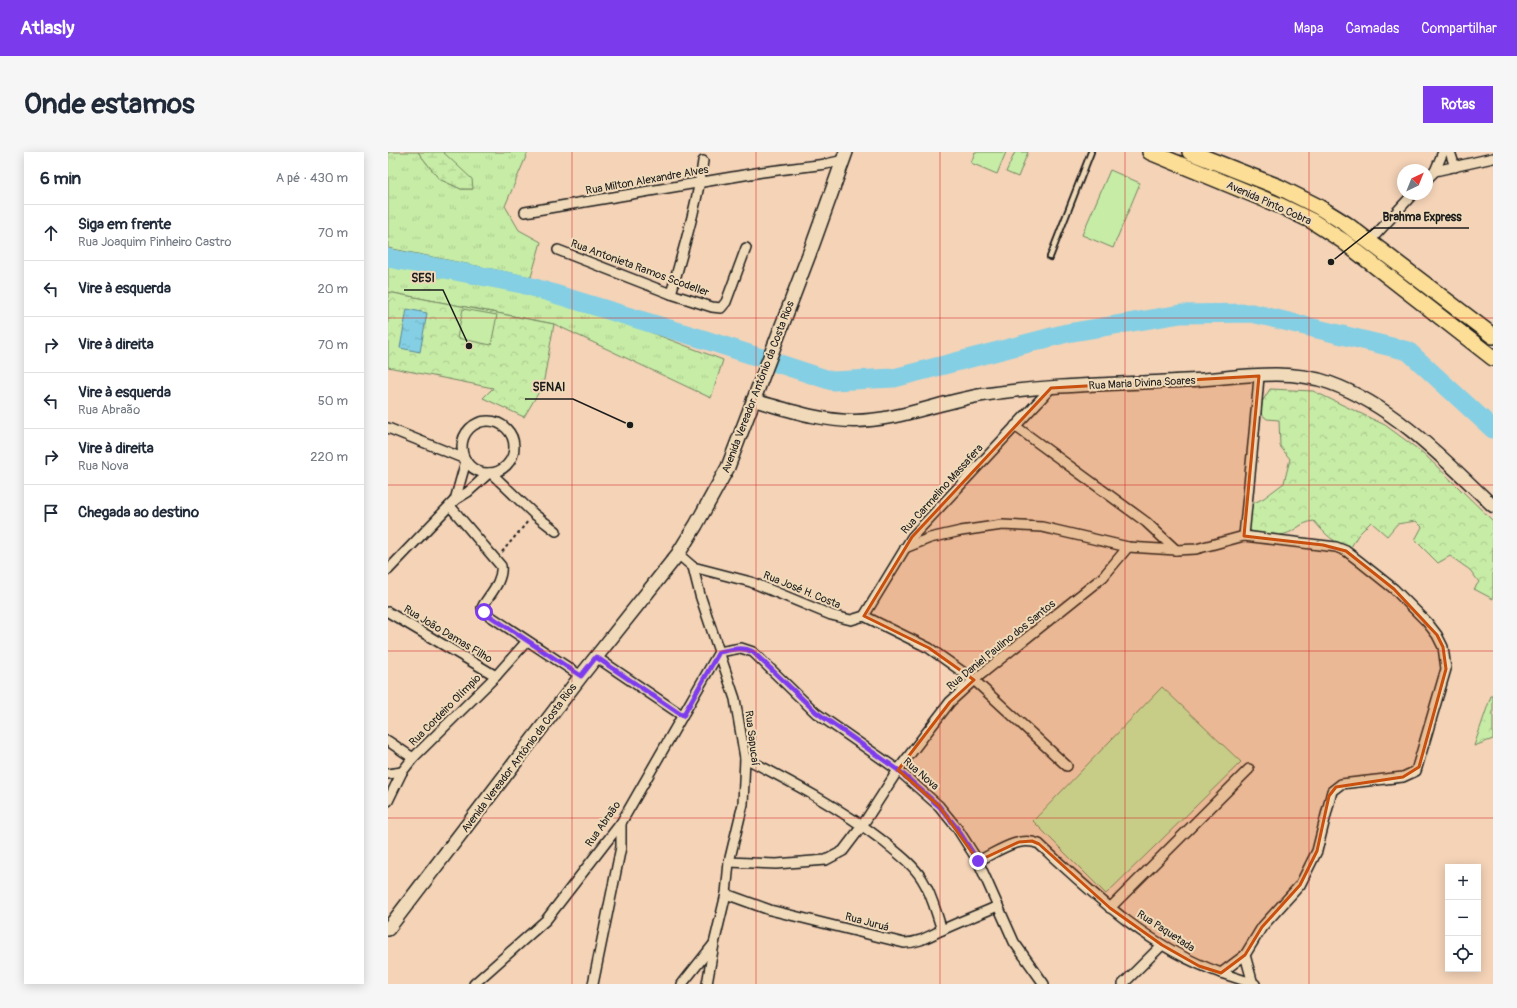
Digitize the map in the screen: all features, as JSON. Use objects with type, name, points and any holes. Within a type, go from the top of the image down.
[{"type":"highway","name":"Avenida Pinto Cobra","points":[[1150,152],[1281,206],[1312,221],[1343,241],[1493,358]]},
{"type":"highway","name":"Avenida Pinto Cobra","points":[[1190,152],[1279,187],[1318,206],[1346,224],[1493,336]]},
{"type":"main road","name":"Avenida Vereador Antônio da Costa Rios","points":[[388,929],[581,676],[678,554],[696,525],[728,467],[845,156]]},
{"type":"street","points":[[1434,171],[1443,152]]},
{"type":"street","points":[[1450,152],[1455,167]]},
{"type":"street","name":"Rua Milton Alexandre Alves","points":[[525,212],[762,172],[826,164],[845,156]]},
{"type":"street","points":[[1434,171],[1493,158]]},
{"type":"street","points":[[671,294],[700,183],[703,161]]},
{"type":"street","points":[[1370,242],[1408,200]]},
{"type":"street","name":"Rua Antonieta Ramos Scodeller","points":[[558,250],[671,294],[712,307],[723,307],[746,248]]},
{"type":"street","points":[[1244,536],[1249,495],[1249,472],[1256,425],[1260,376]]},
{"type":"street","name":"Rua Maria Divina Soares","points":[[753,400],[823,418],[854,421],[880,418],[982,395],[1051,388],[1260,376],[1299,376],[1329,382],[1356,394],[1382,410],[1431,447],[1493,506]]},
{"type":"street","name":"Rua Carmelino Massafera","points":[[864,616],[912,538],[1051,388]]},
{"type":"street","points":[[388,570],[452,503],[468,492],[490,473],[505,466],[514,452],[512,436],[500,424],[484,421],[469,428],[462,443],[466,460],[452,503]]},
{"type":"street","points":[[1015,426],[1146,522],[1176,550]]},
{"type":"street","points":[[388,428],[466,460],[479,472],[490,473],[534,514],[556,531]]},
{"type":"street","points":[[452,503],[501,566],[502,573],[482,608],[486,614],[581,676]]},
{"type":"street","points":[[905,548],[930,538],[961,531],[1002,525],[1042,527],[1128,547],[1176,550],[1196,548],[1244,536],[1323,545],[1346,551],[1394,589],[1427,622],[1437,635],[1443,647],[1446,658],[1446,669],[1419,766],[1416,771],[1403,777],[1341,784],[1332,791],[1317,851],[1300,886],[1262,927],[1245,955],[1221,973]]},
{"type":"street","name":"Rua Daniel Paulino dos Santos","points":[[729,862],[776,864],[826,860],[844,851],[898,770],[950,702],[974,680],[1103,577],[1128,547]]},
{"type":"street","points":[[678,554],[693,567]]},
{"type":"street","name":"Rua José H. Costa","points":[[693,567],[750,582],[842,618],[851,620],[864,616]]},
{"type":"street","name":"Rua Sapucaí","points":[[693,567],[700,595],[735,699],[745,758],[743,804],[729,862],[726,894],[714,944],[707,984]]},
{"type":"street","name":"Rua João Damas Filho","points":[[388,612],[496,676]]},
{"type":"street","points":[[864,616],[929,648],[974,680],[1067,766]]},
{"type":"street","name":"Rua Cordeiro Olímpio","points":[[388,801],[402,772],[413,758],[496,676],[527,641]]},
{"type":"street","name":"Rua Nova","points":[[719,652],[741,648],[753,652],[816,712],[898,770],[939,806],[957,828],[978,861],[1014,942],[1044,984]]},
{"type":"street","name":"Rua Abraão","points":[[474,984],[546,920],[621,823],[719,652]]},
{"type":"street","points":[[596,657],[683,716]]},
{"type":"street","points":[[388,740],[413,758]]},
{"type":"street","points":[[745,758],[800,786],[862,826],[899,854],[922,879],[932,900],[942,930]]},
{"type":"street","points":[[1110,908],[1249,769]]},
{"type":"street","points":[[388,774],[402,772]]},
{"type":"street","points":[[593,984],[621,847],[621,823]]},
{"type":"street","name":"Rua Paquetada","points":[[978,861],[1019,842],[1032,841],[1039,844],[1110,908],[1162,945],[1199,966],[1254,984]]},
{"type":"street","name":"Rua Juruá","points":[[726,894],[770,910],[893,942],[913,943],[998,906]]},
{"type":"street","points":[[682,984],[714,944]]},
{"type":"street","points":[[1123,984],[1162,945]]},
{"type":"street","points":[[1245,955],[1254,984]]},
{"type":"lane","points":[[1050,257],[1091,152]]},
{"type":"path","points":[[496,559],[534,514]]},
{"type":"highlighted area","points":[[1259,376],[1244,536],[1323,545],[1346,551],[1394,589],[1437,635],[1443,647],[1446,669],[1419,767],[1403,777],[1336,787],[1329,796],[1317,851],[1300,885],[1262,927],[1245,955],[1233,966],[1221,973],[1199,966],[1162,945],[1110,908],[1039,844],[1032,841],[1019,842],[978,861],[939,806],[898,770],[950,702],[974,680],[929,648],[864,616],[912,537],[1051,388]]},
{"type":"green space","points":[[388,152],[418,152],[439,179],[461,189],[473,189],[443,152],[528,152],[505,206],[519,230],[541,242],[531,277],[388,248]]},
{"type":"green space","points":[[418,152],[443,152],[472,179],[473,189],[461,189],[439,179]]},
{"type":"green space","points":[[975,152],[1006,152],[997,174],[971,163]]},
{"type":"green space","points":[[1015,152],[1028,152],[1018,177],[1006,172]]},
{"type":"green space","points":[[1110,170],[1140,183],[1113,248],[1082,235]]},
{"type":"green space","points":[[388,264],[509,288],[613,318],[723,360],[711,398],[554,324],[388,292]]},
{"type":"green space","points":[[388,292],[554,324],[543,385],[524,417],[483,398],[493,388],[388,367]]},
{"type":"green space","points":[[463,309],[497,315],[491,345],[457,338]]},
{"type":"green space","points":[[1270,389],[1313,391],[1385,425],[1423,453],[1493,521],[1493,599],[1474,589],[1479,582],[1470,570],[1450,556],[1438,563],[1415,540],[1422,527],[1416,521],[1397,524],[1387,536],[1371,522],[1358,535],[1351,547],[1340,544],[1330,538],[1314,521],[1305,523],[1289,533],[1280,535],[1270,535],[1246,530],[1250,505],[1264,498],[1284,483],[1290,459],[1280,446],[1279,420],[1267,419],[1261,414],[1262,402]]},
{"type":"green space","points":[[1162,687],[1241,762],[1106,894],[1033,821]]},
{"type":"green space","points":[[1491,696],[1493,696],[1493,739],[1474,746]]},
{"type":"water","points":[[407,309],[427,313],[420,352],[400,348]]},
{"type":"waterway","points":[[388,258],[522,284],[706,340],[832,381],[894,378],[1067,333],[1181,314],[1252,313],[1408,351],[1493,429]]},
{"type":"place","name":"Brahma Express","points":[[1331,262]]},
{"type":"place","name":"SESI","points":[[469,346]]},
{"type":"place","name":"SENAI","points":[[630,425]]},
{"type":"route","points":[[484,612],[581,676],[596,657],[683,716],[719,652],[741,648],[748,649],[816,712],[898,770],[939,806],[957,828],[978,861]]}]
